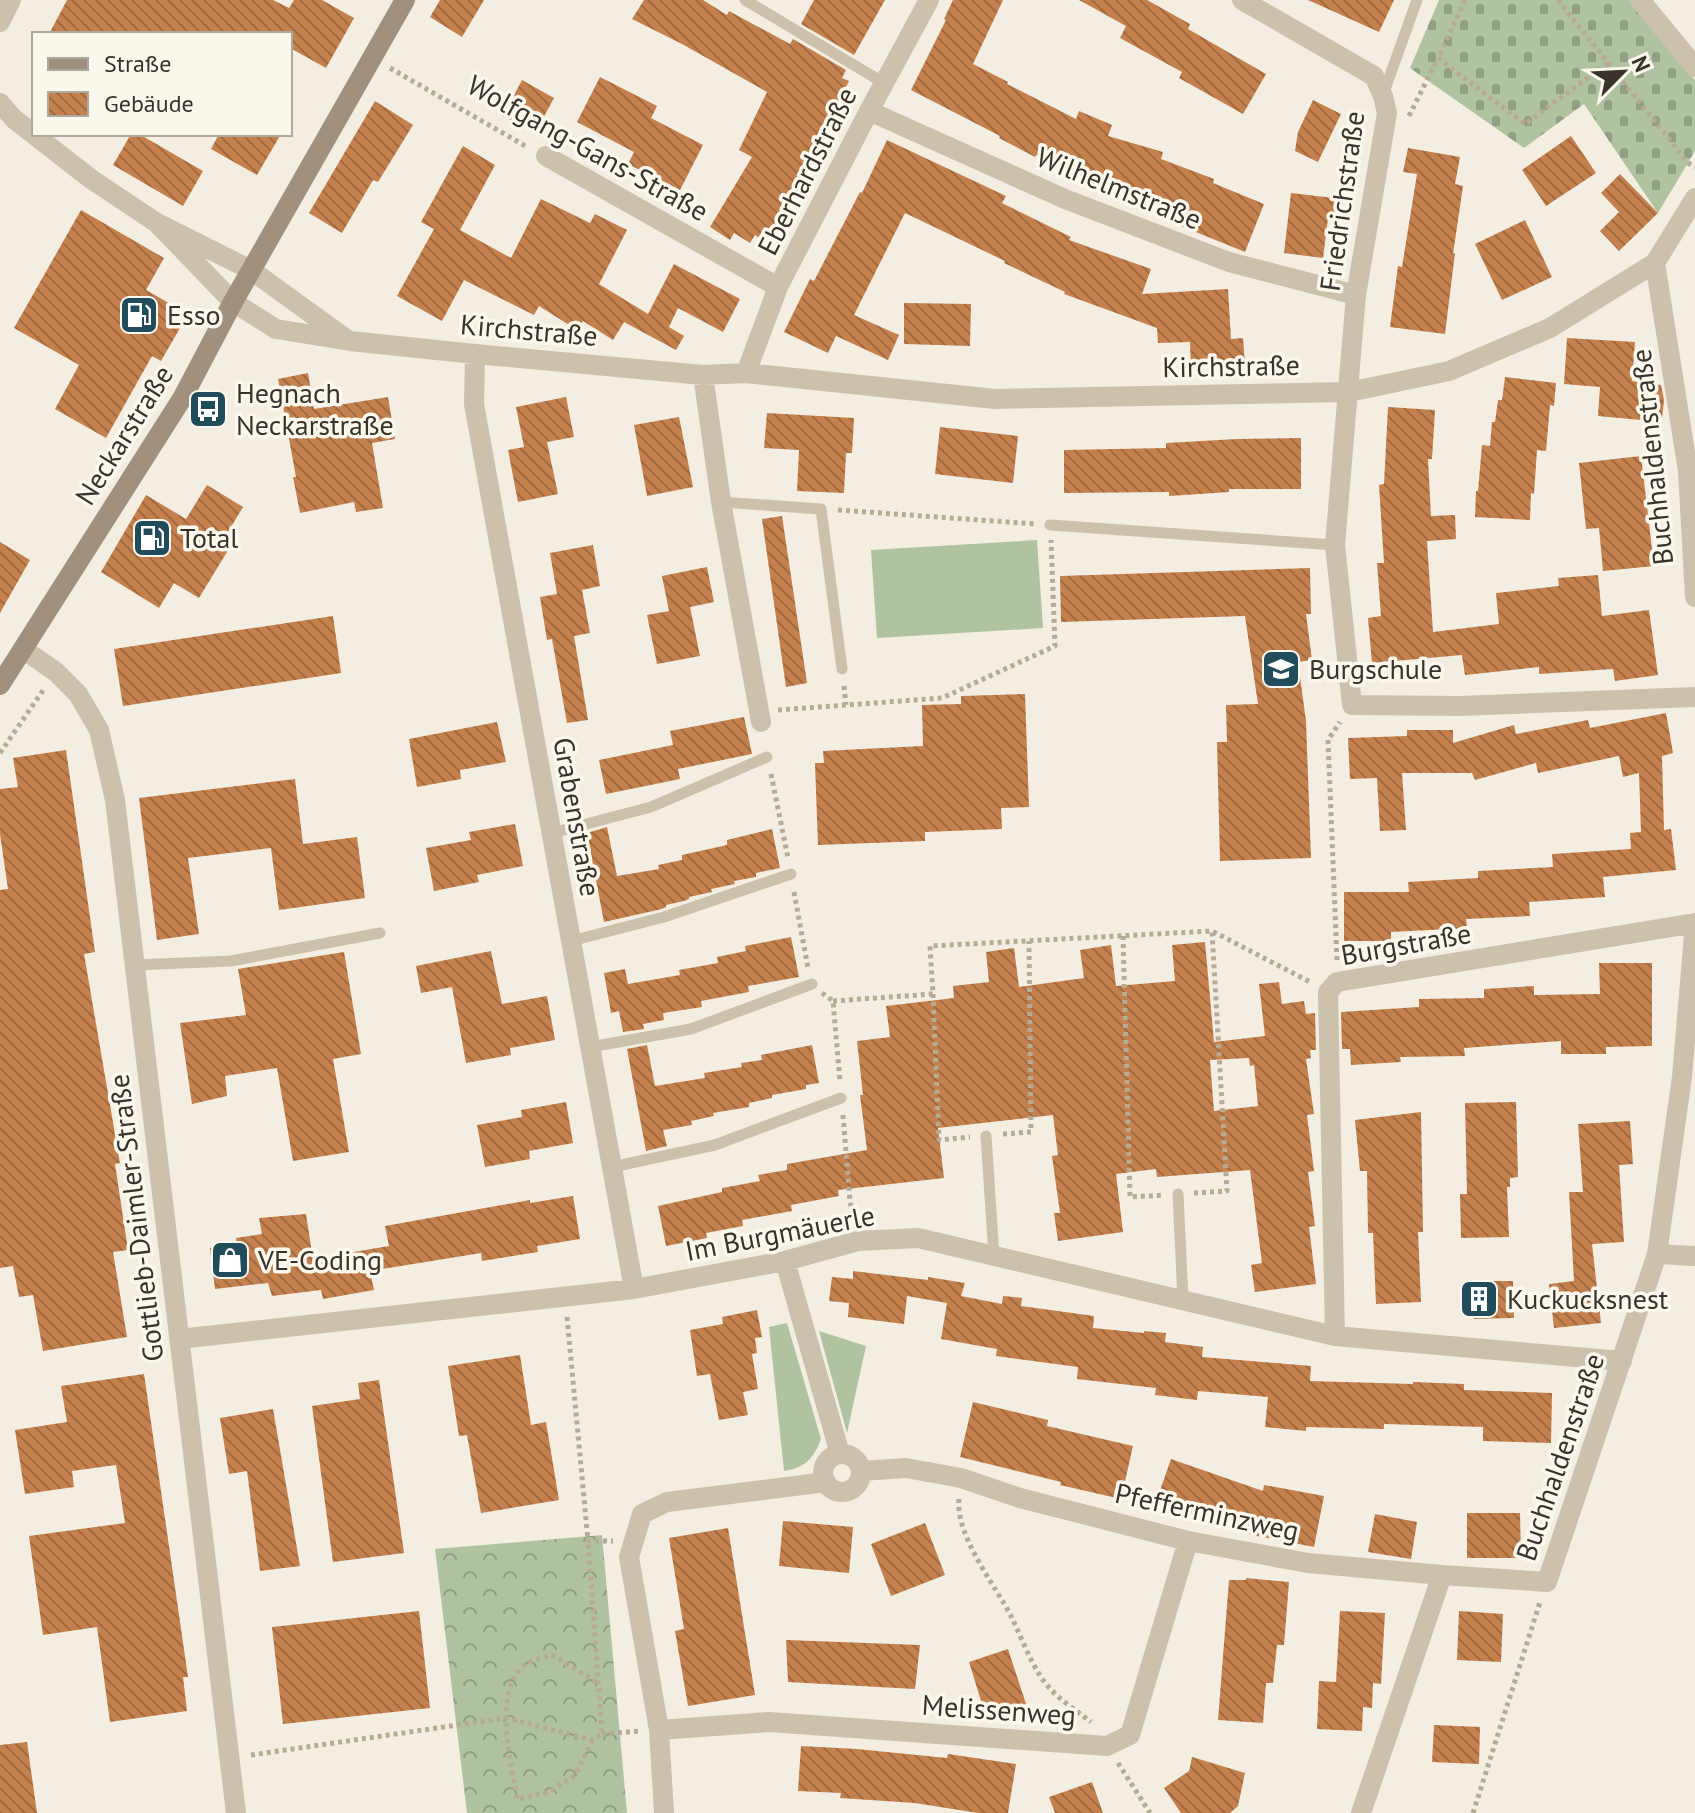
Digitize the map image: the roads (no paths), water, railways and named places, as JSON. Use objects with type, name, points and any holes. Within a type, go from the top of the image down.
[{"type":"main road","name":"Neckarstraße","points":[[0,685],[183,397],[233,302],[405,0]]},
{"type":"street","points":[[0,22],[11,0]]},
{"type":"street","name":"Eberhardstraße","points":[[746,373],[778,287],[929,0]]},
{"type":"street","name":"Friedrichstraße","points":[[1242,0],[1374,76],[1387,113],[1356,295],[1335,545],[1352,705],[1459,706],[1695,697]]},
{"type":"street","points":[[1640,0],[1695,67]]},
{"type":"street","points":[[0,103],[32,133]]},
{"type":"street","name":"Wilhelmstraße","points":[[869,111],[1065,199],[1229,262],[1356,295]]},
{"type":"street","points":[[36,136],[91,179],[157,223]]},
{"type":"street","name":"Wolfgang-Gans-Straße","points":[[546,156],[778,287]]},
{"type":"street","name":"Kirchstraße","points":[[157,223],[233,302],[276,329],[350,341],[475,354],[703,375],[746,373],[995,399],[1349,392],[1449,371],[1550,328],[1655,263],[1695,198]]},
{"type":"street","name":"Kirchstraße","points":[[157,223],[251,270],[350,341]]},
{"type":"street","name":"Buchhaldenstraße","points":[[1655,263],[1688,471],[1695,597]]},
{"type":"street","name":"Grabenstraße","points":[[475,354],[474,404],[634,1289]]},
{"type":"street","points":[[703,375],[721,502],[760,717]]},
{"type":"street","name":"Gottlieb-Daimler-Straße","points":[[23,649],[56,672],[78,694],[99,730],[115,800],[236,1813]]},
{"type":"street","name":"Buchhaldenstraße","points":[[1547,1582],[1657,1254],[1682,1077],[1695,923]]},
{"type":"street","name":"Burgstraße","points":[[1335,1336],[1332,987],[1695,923]]},
{"type":"street","name":"Im Burgmäuerle","points":[[179,1339],[634,1289],[785,1261],[858,1241],[918,1238],[1335,1336],[1622,1361]]},
{"type":"street","points":[[1657,1254],[1695,1256]]},
{"type":"street","points":[[785,1261],[840,1454]]},
{"type":"street","points":[[840,1454],[849,1455],[857,1461],[861,1471],[856,1486],[842,1492],[834,1490],[826,1482],[823,1473],[826,1463],[840,1454]]},
{"type":"street","name":"Pfefferminzweg","points":[[861,1471],[906,1468],[961,1478],[1020,1498],[1188,1541],[1308,1563],[1547,1582]]},
{"type":"street","points":[[664,1813],[659,1730],[629,1557],[642,1514],[667,1502],[826,1482]]},
{"type":"street","name":"Melissenweg","points":[[659,1730],[769,1722],[1107,1746],[1130,1735],[1188,1541]]},
{"type":"street","points":[[1361,1813],[1442,1575]]},
{"type":"lane","points":[[745,0],[884,83]]},
{"type":"lane","points":[[1383,96],[1417,0]]},
{"type":"lane","points":[[721,502],[821,509],[842,669]]},
{"type":"lane","points":[[1050,525],[1335,545]]},
{"type":"lane","points":[[552,833],[651,807],[767,757]]},
{"type":"lane","points":[[571,941],[664,917],[791,874]]},
{"type":"lane","points":[[134,965],[231,961],[380,933]]},
{"type":"lane","points":[[590,1047],[691,1029],[812,984]]},
{"type":"lane","points":[[612,1167],[715,1145],[841,1098]]},
{"type":"lane","points":[[986,1136],[994,1256]]},
{"type":"lane","points":[[1178,1194],[1183,1300]]},
{"type":"place","name":"Esso","points":[[139,315]]},
{"type":"place","name":"Hegnach Neckarstraße","points":[[208,409]]},
{"type":"place","name":"Total","points":[[152,538]]},
{"type":"place","name":"Burgschule","points":[[1281,669]]},
{"type":"place","name":"VE-Coding","points":[[230,1260]]},
{"type":"place","name":"Kuckucksnest","points":[[1479,1299]]}]
